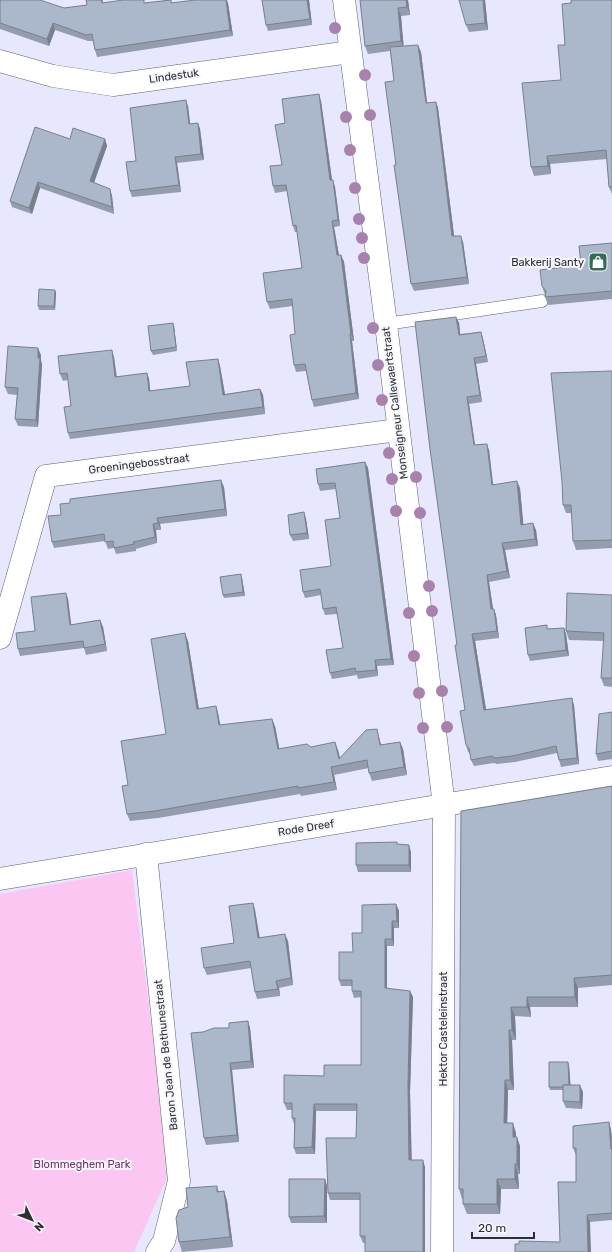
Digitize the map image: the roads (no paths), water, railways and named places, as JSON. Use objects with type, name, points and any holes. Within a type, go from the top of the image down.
[{"type":"street","name":"Monseigneur Callewaertstraat","points":[[344,0],[386,324],[444,806]]},
{"type":"street","name":"Lindestuk","points":[[0,61],[53,76],[113,84],[350,52]]},
{"type":"street","name":"Groeningebosstraat","points":[[0,638],[46,476],[398,430]]},
{"type":"street","name":"Rode Dreef","points":[[0,878],[444,806],[612,777]]},
{"type":"street","name":"Hektor Casteleinstraat","points":[[442,1252],[444,806]]},
{"type":"street","name":"Baron Jean de Bethunestraat","points":[[146,854],[179,1181],[164,1241],[157,1252]]},
{"type":"lane","points":[[386,324],[542,301]]},
{"type":"place","name":"Bakkerij Santy","points":[[598,262]]},
{"type":"park label","name":"Blommeghem Park","points":[[82,1164]]}]
